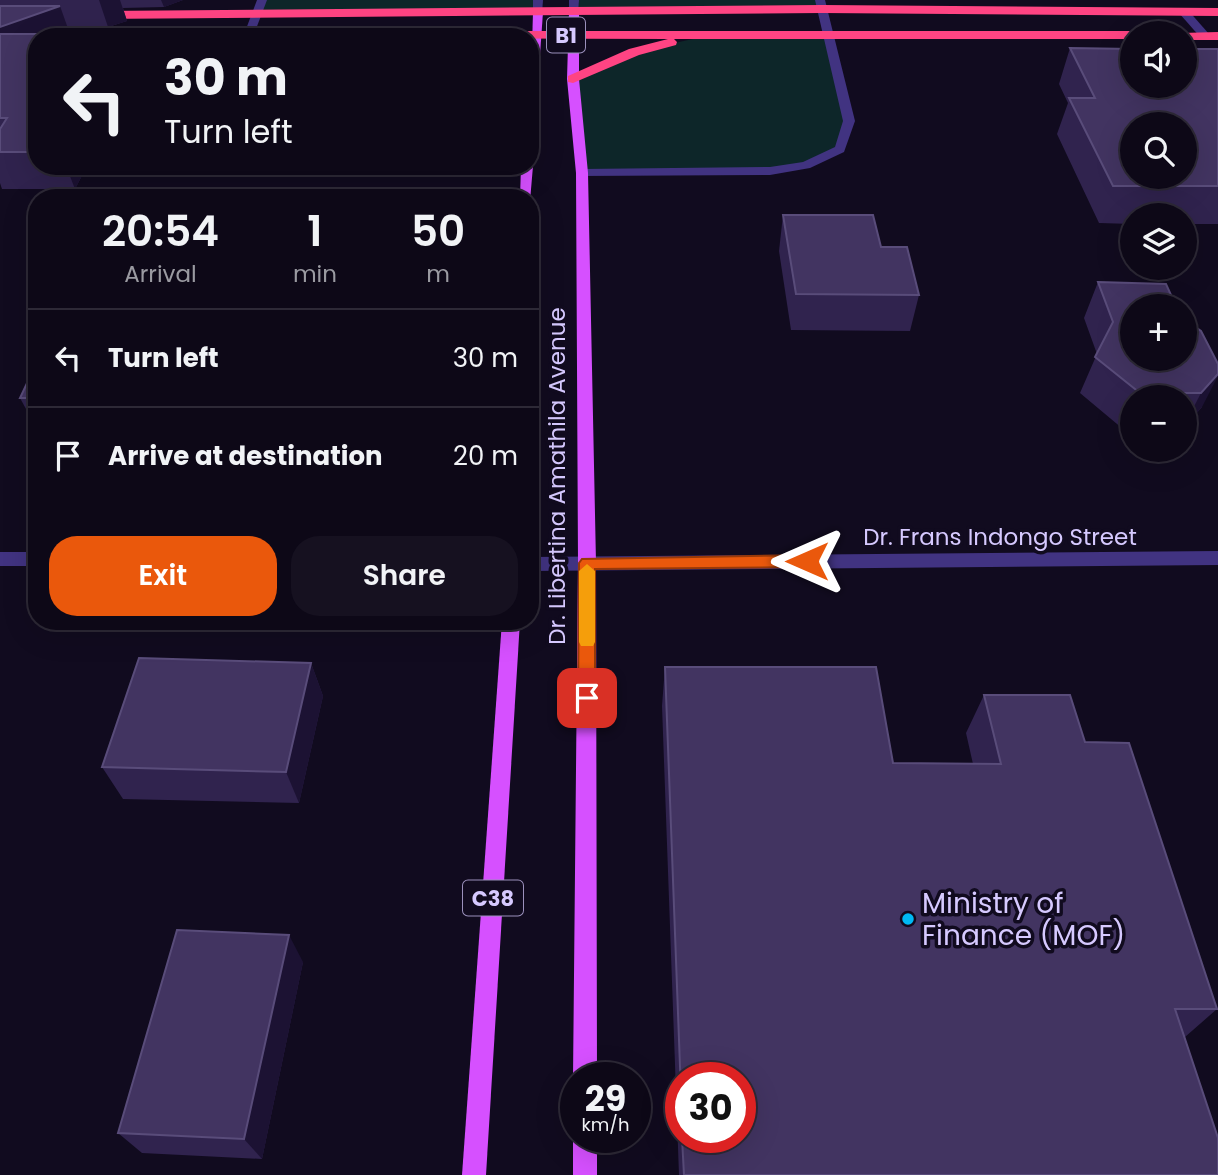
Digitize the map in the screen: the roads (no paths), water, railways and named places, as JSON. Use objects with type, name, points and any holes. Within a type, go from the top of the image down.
[{"type":"highway","name":"B1","points":[[83,15],[257,14],[538,6],[821,4],[1047,12],[1218,12]]},
{"type":"highway","points":[[1047,12],[1057,34]]},
{"type":"highway","points":[[573,79],[634,52],[715,34]]},
{"type":"highway","name":"B1","points":[[539,35],[1120,35]]},
{"type":"main road","points":[[536,28],[538,6]]},
{"type":"main road","name":"Dr. Libertina Amathila Avenue","points":[[574,6],[573,79],[582,173],[587,563],[586,1062]]},
{"type":"main road","name":"Dr. Libertina Amathila Avenue","points":[[474,1175],[510,630]]},
{"type":"main road","points":[[585,1153],[585,1175]]},
{"type":"street","points":[[252,28],[262,0]]},
{"type":"street","points":[[582,173],[770,171],[806,165],[840,149],[849,121],[821,4]]},
{"type":"street","points":[[1183,12],[1211,36]]},
{"type":"street","name":"Dr. Frans Indongo Street","points":[[539,564],[1218,558]]},
{"type":"street","points":[[0,559],[28,559]]},
{"type":"place","name":"Ministry of Finance (MOF)","points":[[908,919]]}]
